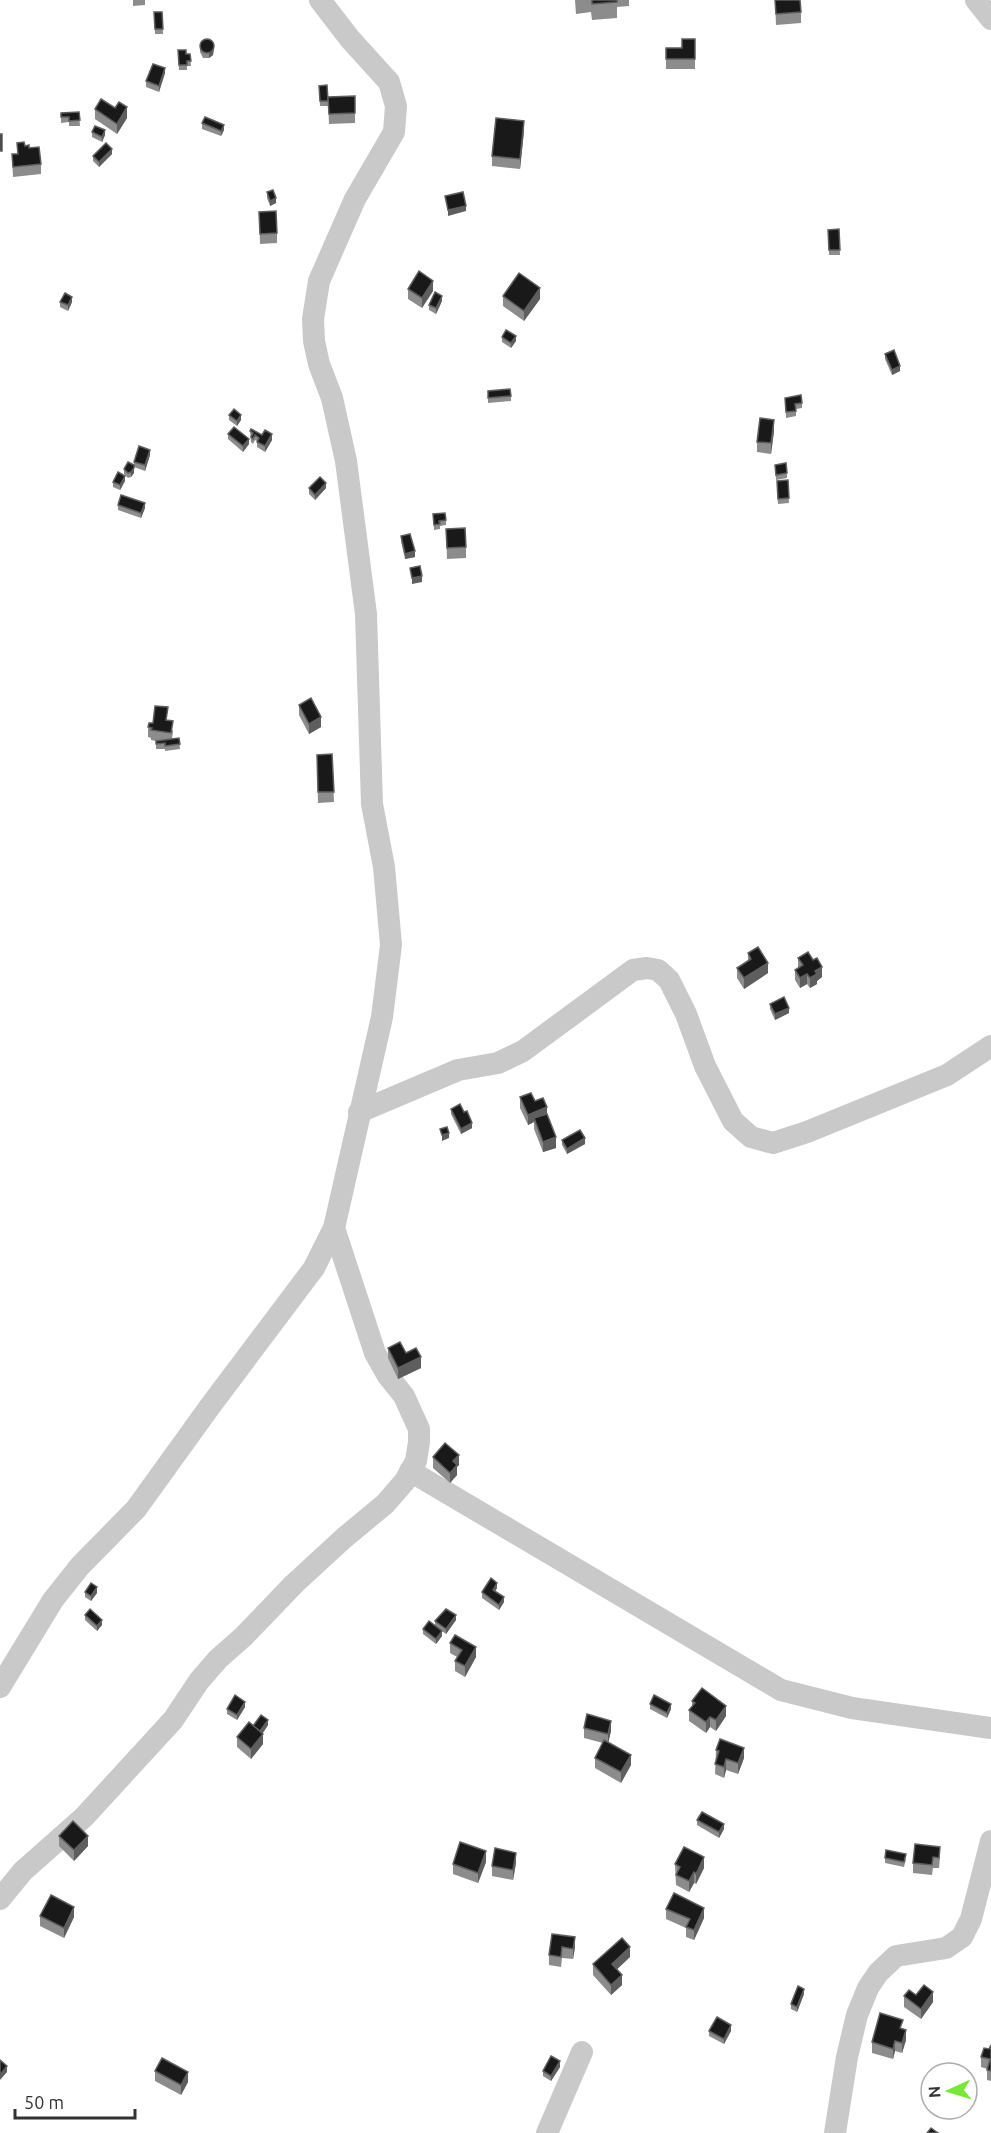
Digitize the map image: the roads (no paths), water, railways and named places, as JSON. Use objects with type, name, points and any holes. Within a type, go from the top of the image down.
[{"type":"street","points":[[0,1688],[53,1600],[80,1566],[136,1509],[314,1268],[334,1228],[382,1017],[391,945],[384,867],[372,804],[364,591],[346,461],[332,398],[319,364],[314,341],[313,319],[319,281],[355,199],[394,132],[396,106],[389,82],[350,39],[320,0]]},
{"type":"street","points":[[976,0],[991,19]]},
{"type":"street","points":[[359,1112],[458,1070],[498,1063],[523,1051],[633,970],[658,970],[669,980],[686,1014],[705,1066],[733,1121],[751,1137],[773,1143],[807,1132],[947,1075],[991,1046]]},
{"type":"street","points":[[0,1899],[23,1871],[84,1816],[167,1727],[199,1681],[218,1659],[251,1630],[327,1553],[385,1504],[405,1481],[416,1461],[419,1429],[404,1396],[388,1376],[375,1353],[334,1228]]},
{"type":"street","points":[[410,1471],[781,1690],[852,1708],[991,1728]]},
{"type":"street","points":[[835,2133],[849,2047],[857,2014],[868,1988],[878,1973],[896,1956],[946,1948],[962,1937],[971,1919],[991,1841]]},
{"type":"street","points":[[547,2133],[582,2052]]}]
